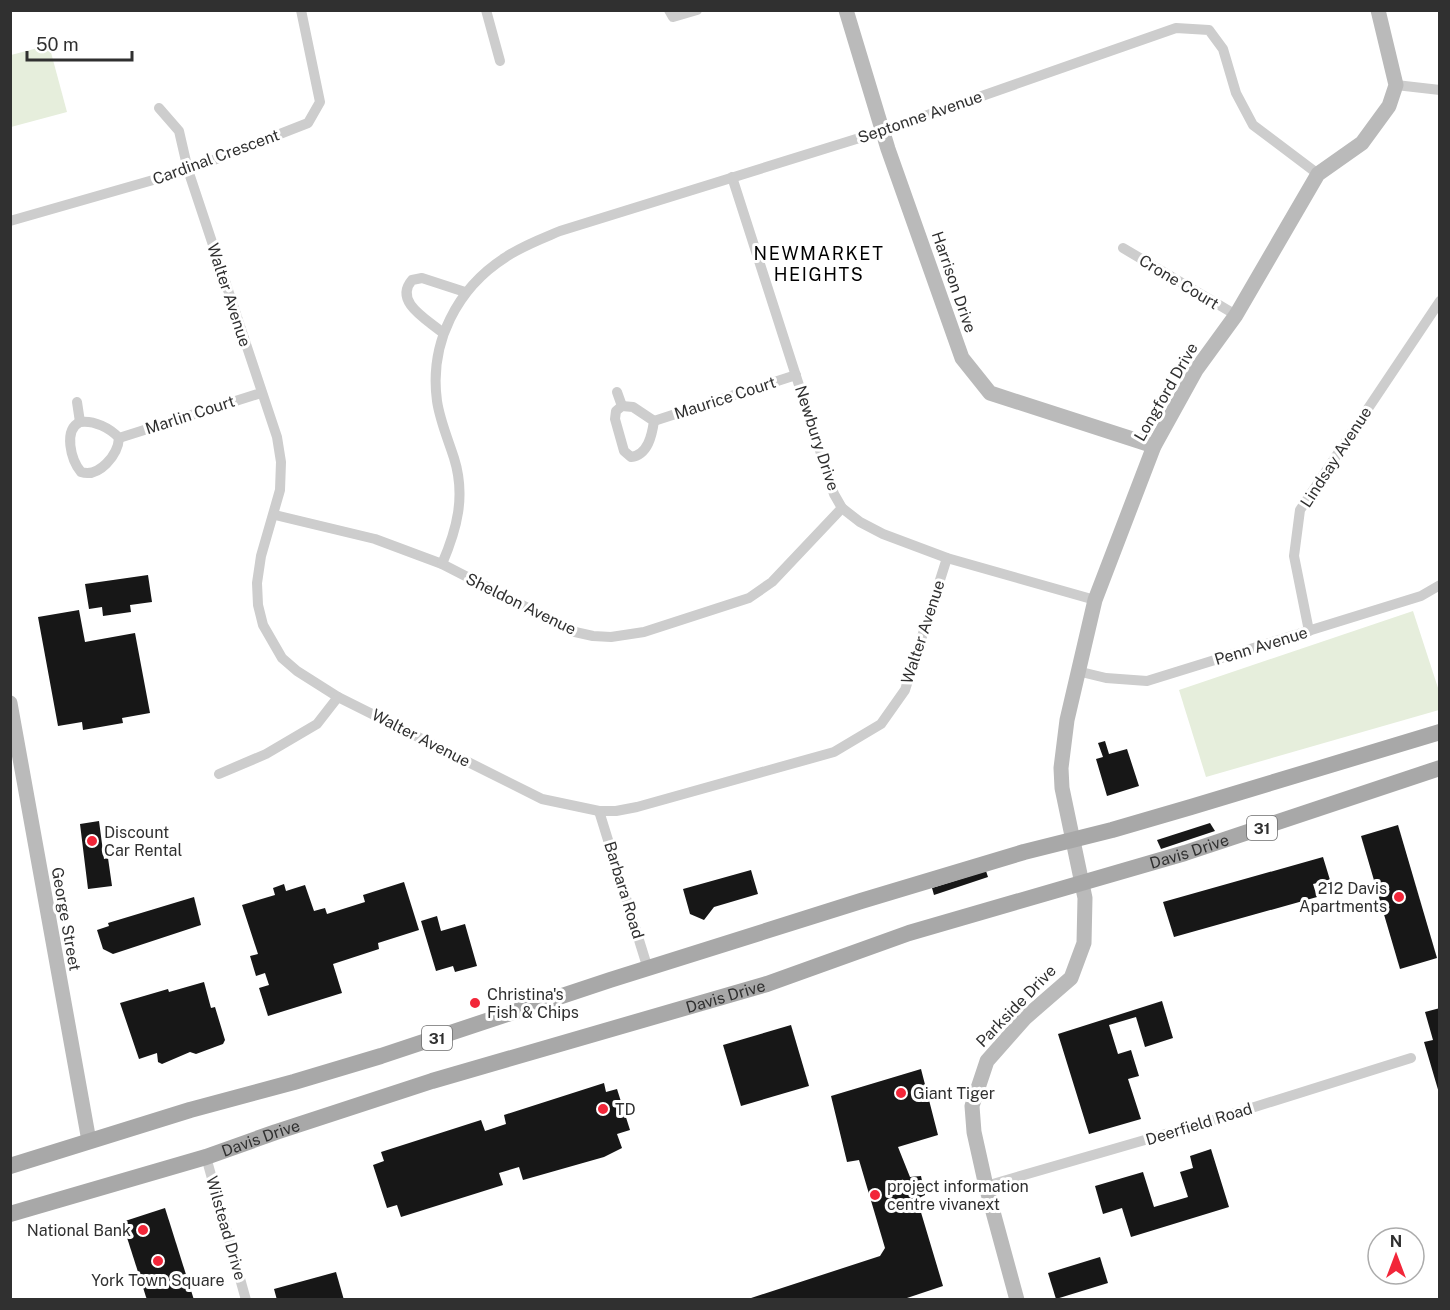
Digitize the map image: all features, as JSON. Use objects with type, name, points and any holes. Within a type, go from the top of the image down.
[{"type":"main road","name":"31","points":[[10,1166],[190,1110],[381,1056],[648,969],[1024,852],[1073,841],[1191,807],[1440,732]]},
{"type":"main road","name":"Davis Drive","points":[[10,1214],[206,1157],[432,1081],[767,984],[909,933],[1262,828],[1440,768]]},
{"type":"street","name":"Cardinal Crescent","points":[[10,221],[188,170],[308,123],[320,102],[301,10]]},
{"type":"street","points":[[486,10],[500,61]]},
{"type":"street","points":[[669,10],[673,17],[697,10]]},
{"type":"street","name":"Harrison Drive","points":[[846,10],[882,131],[962,358],[990,393],[1154,446]]},
{"type":"street","points":[[1378,10],[1396,85],[1440,90]]},
{"type":"street","name":"Septonne Avenue","points":[[442,564],[456,528],[461,495],[459,475],[437,400],[436,371],[443,333],[465,292],[487,270],[526,246],[560,231],[882,131],[1176,28],[1209,30],[1223,48],[1236,93],[1253,125],[1318,174]]},
{"type":"street","name":"Longford Drive","points":[[1073,841],[1062,789],[1061,768],[1067,720],[1077,671],[1095,600],[1154,446],[1196,370],[1236,315],[1318,174],[1362,143],[1389,106],[1396,85]]},
{"type":"street","name":"Walter Avenue","points":[[159,108],[179,131],[188,170],[277,437],[281,462],[280,490],[261,556],[258,583],[258,605],[263,625],[282,658],[297,671],[338,697],[542,799],[599,811],[637,807],[834,752],[881,723],[905,690],[947,558]]},
{"type":"street","name":"Newbury Drive","points":[[732,177],[834,494],[842,508],[860,522],[884,534],[947,558],[1095,600]]},
{"type":"street","name":"Crone Court","points":[[1123,248],[1236,315]]},
{"type":"street","points":[[443,333],[408,303],[405,289],[412,280],[422,278],[465,292]]},
{"type":"street","name":"Lindsay Avenue","points":[[1309,631],[1294,556],[1300,510],[1440,301]]},
{"type":"street","name":"Maurice Court","points":[[654,421],[796,375]]},
{"type":"street","points":[[617,392],[622,406]]},
{"type":"street","name":"Marlin Court","points":[[119,438],[261,393]]},
{"type":"street","points":[[77,402],[80,422]]},
{"type":"street","name":"Maurice Court","points":[[622,406],[633,407],[654,421],[646,448],[640,455],[631,457],[624,451],[615,419],[616,411],[622,406]]},
{"type":"street","points":[[80,422],[92,422],[101,425],[119,438],[116,450],[100,470],[90,474],[81,472],[76,465],[70,436],[73,426],[80,422]]},
{"type":"street","name":"Sheldon Avenue","points":[[274,515],[375,539],[442,564],[574,632],[593,636],[627,636],[750,598],[772,582],[842,508]]},
{"type":"street","name":"Penn Avenue","points":[[1077,671],[1106,678],[1147,681],[1422,596],[1440,585]]},
{"type":"street","points":[[219,774],[266,754],[317,723],[338,697]]},
{"type":"street","name":"George Street","points":[[10,703],[89,1141]]},
{"type":"street","name":"Barbara Road","points":[[599,811],[648,969]]},
{"type":"street","name":"Parkside Drive","points":[[1017,1299],[986,1186],[974,1132],[972,1106],[987,1061],[1025,1018],[1071,978],[1084,942],[1085,898],[1073,841]]},
{"type":"street","name":"Deerfield Road","points":[[986,1186],[1207,1122],[1411,1058]]},
{"type":"street","name":"Wilstead Drive","points":[[206,1157],[246,1299]]},
{"type":"green space","points":[[49,45],[67,112],[11,127],[11,55]]},
{"type":"green space","points":[[1413,611],[1439,691],[1439,710],[1206,777],[1179,690]]},
{"type":"building","points":[[148,575],[152,602],[130,605],[131,612],[103,616],[102,607],[89,609],[85,584]]},
{"type":"building","points":[[79,610],[85,642],[135,633],[150,713],[122,718],[123,723],[83,730],[82,722],[58,726],[38,617]]},
{"type":"building","points":[[1105,741],[1109,754],[1127,749],[1139,786],[1107,796],[1096,759],[1103,757],[1098,743]]},
{"type":"building","name":"Discount Car Rental","points":[[99,821],[104,859],[108,858],[112,886],[88,889],[80,824]]},
{"type":"building","points":[[1210,823],[1215,831],[1161,849],[1157,840]]},
{"type":"building","name":"212 Davis Apartments","points":[[1398,825],[1437,958],[1400,969],[1361,836]]},
{"type":"building","points":[[1323,857],[1330,880],[1313,884],[1317,897],[1174,937],[1163,902]]},
{"type":"building","points":[[751,870],[758,894],[714,907],[704,920],[690,914],[683,889]]},
{"type":"building","points":[[986,871],[988,877],[934,895],[932,888]]},
{"type":"building","points":[[404,882],[419,930],[378,943],[379,949],[333,964],[342,993],[268,1016],[259,988],[269,985],[265,973],[256,976],[250,956],[258,954],[242,905],[275,895],[273,888],[284,884],[286,891],[305,885],[314,911],[325,908],[327,914],[365,902],[363,895]]},
{"type":"building","points":[[194,897],[201,925],[113,954],[103,949],[97,930],[109,926],[108,923]]},
{"type":"building","points":[[437,916],[441,931],[465,924],[477,966],[455,972],[453,966],[436,971],[421,921]]},
{"type":"building","points":[[204,982],[211,1008],[215,1007],[225,1040],[223,1044],[196,1054],[190,1052],[162,1064],[158,1062],[157,1053],[139,1059],[120,1003],[168,989],[169,992]]},
{"type":"building","points":[[1162,1001],[1173,1038],[1145,1047],[1136,1017],[1109,1025],[1118,1054],[1131,1050],[1139,1076],[1128,1079],[1141,1119],[1089,1134],[1058,1034]]},
{"type":"building","points":[[1440,1008],[1439,1093],[1424,1042],[1433,1040],[1425,1012]]},
{"type":"building","points":[[791,1025],[809,1086],[741,1106],[723,1045]]},
{"type":"building","points":[[921,1069],[938,1135],[898,1147],[910,1177],[921,1176],[925,1195],[917,1199],[943,1286],[901,1300],[745,1300],[880,1256],[885,1248],[859,1160],[847,1162],[831,1096]]},
{"type":"building","points":[[604,1083],[606,1092],[617,1089],[630,1130],[617,1134],[622,1148],[604,1157],[523,1180],[519,1167],[499,1173],[503,1185],[401,1217],[397,1205],[387,1208],[373,1165],[384,1161],[381,1152],[481,1120],[485,1131],[506,1124],[504,1115]]},
{"type":"building","points":[[1211,1149],[1229,1207],[1131,1237],[1122,1208],[1103,1214],[1095,1186],[1143,1172],[1154,1207],[1188,1197],[1180,1172],[1193,1168],[1190,1156]]},
{"type":"building","name":"York Town Square","points":[[165,1208],[194,1300],[147,1300],[122,1222]]},
{"type":"building","points":[[1100,1257],[1108,1283],[1056,1299],[1048,1273]]},
{"type":"building","points":[[336,1272],[344,1300],[277,1300],[274,1289]]},
{"type":"place","name":"Discount Car Rental","points":[[92,841]]},
{"type":"place","name":"212 Davis Apartments","points":[[1399,897]]},
{"type":"place","name":"Christina's Fish & Chips","points":[[475,1003]]},
{"type":"place","name":"Giant Tiger","points":[[901,1093]]},
{"type":"place","name":"TD","points":[[603,1109]]},
{"type":"place","name":"project information centre vivanext","points":[[875,1195]]},
{"type":"place","name":"National Bank","points":[[143,1230]]},
{"type":"place","name":"York Town Square","points":[[158,1261]]},
{"type":"district","name":"NEWMARKET HEIGHTS","points":[[819,263]]}]
